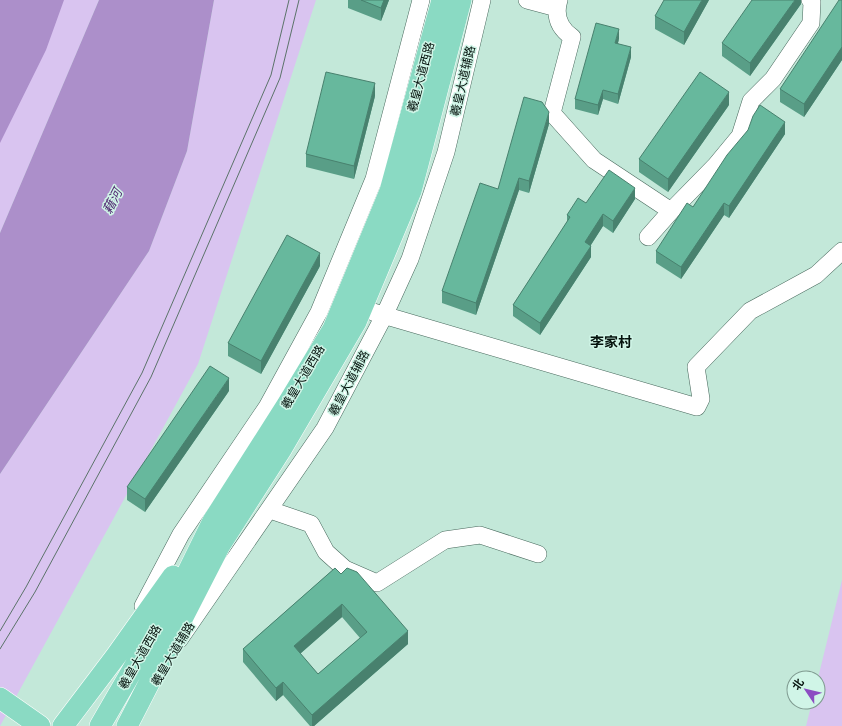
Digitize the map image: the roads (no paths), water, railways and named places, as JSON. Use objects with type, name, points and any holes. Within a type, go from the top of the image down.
[{"type":"main road","name":"羲皇大道西路","points":[[100,726],[181,586],[213,521],[287,405],[333,329],[390,191],[442,0]]},
{"type":"main road","name":"羲皇大道西路","points":[[127,726],[220,545],[282,448],[356,322],[411,191],[461,0]]},
{"type":"main road","points":[[62,726],[116,656],[213,521]]},
{"type":"main road","points":[[0,698],[40,726]]},
{"type":"street","points":[[116,656],[181,534],[267,407],[319,312],[374,179],[421,0]]},
{"type":"street","name":"羲皇大道辅路","points":[[130,726],[180,639],[325,428],[384,316],[410,259],[446,152],[482,0]]},
{"type":"street","points":[[527,0],[558,4],[557,16],[560,25],[565,32],[572,37],[552,113],[594,160],[671,211]]},
{"type":"street","points":[[648,237],[716,165],[740,136],[751,101],[773,79],[811,23],[812,2],[810,0]]},
{"type":"street","points":[[361,309],[697,407],[701,399],[696,368],[750,311],[816,275],[842,251]]},
{"type":"street","points":[[270,510],[311,524],[326,552],[345,569],[377,583],[445,540],[480,535],[538,554]]},
{"type":"water","points":[[0,0],[64,0],[46,50],[0,143]]},
{"type":"water","name":"藉河","points":[[99,0],[214,0],[187,151],[149,251],[0,474],[0,233]]},
{"type":"tram line","points":[[0,631],[26,587],[142,373],[271,75],[289,0]]},
{"type":"tram line","points":[[0,649],[35,592],[151,377],[280,78],[299,0]]},
{"type":"district","name":"李家村","points":[[611,342]]}]
